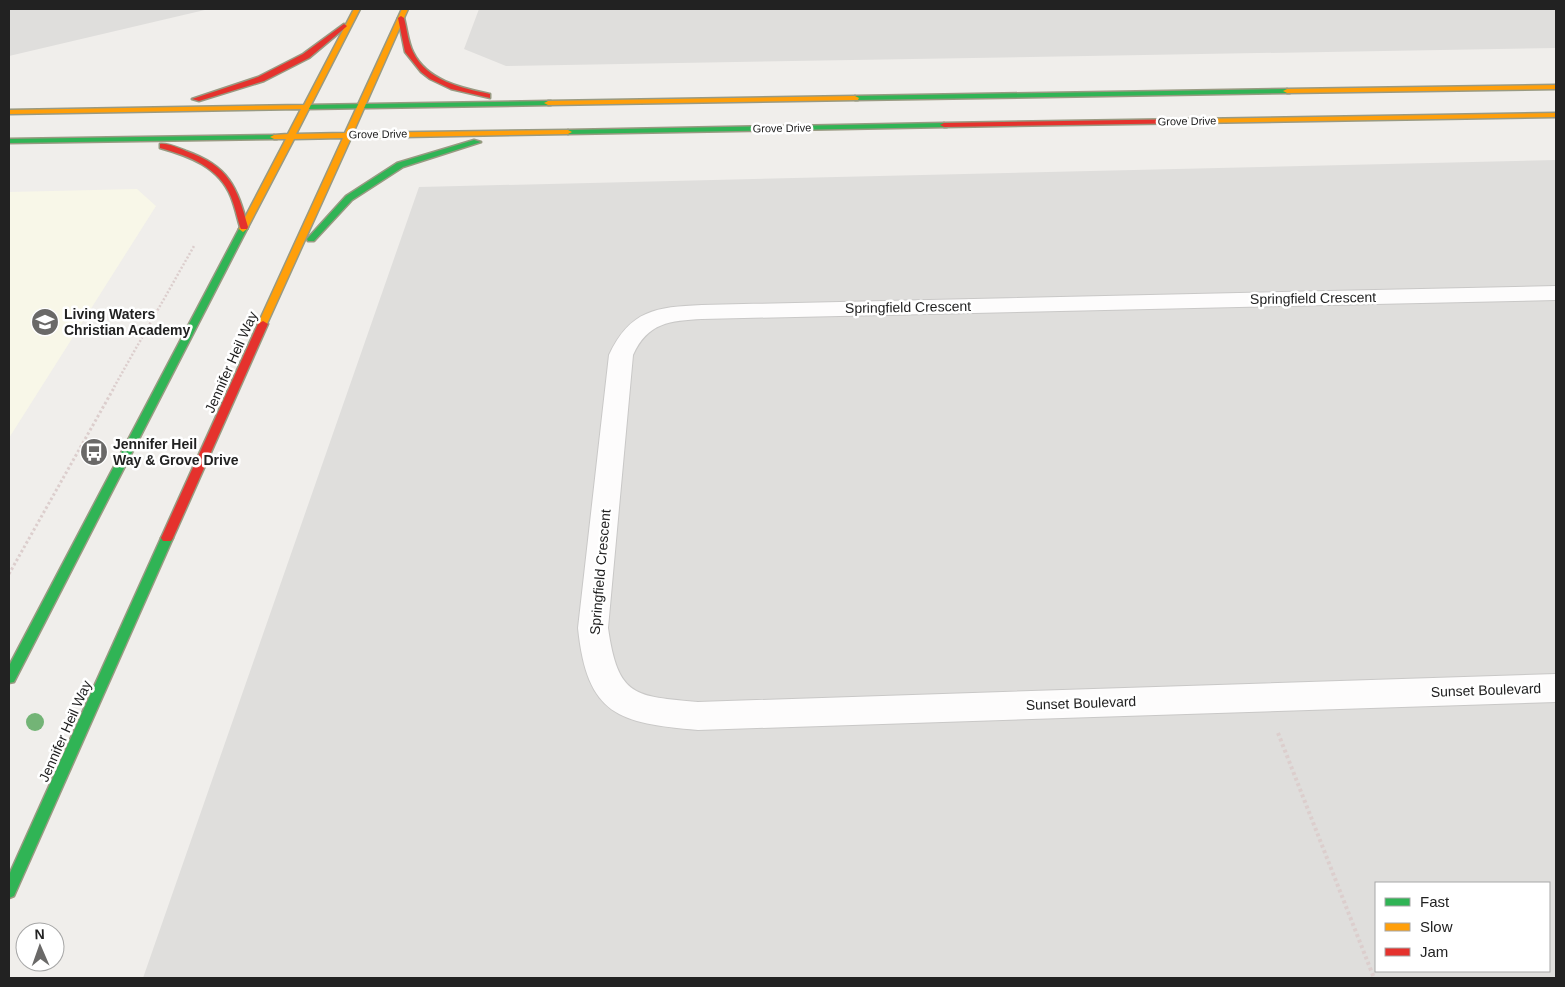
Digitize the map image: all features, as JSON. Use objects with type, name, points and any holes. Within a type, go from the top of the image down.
[{"type":"main road","points":[[9,678],[357,9]]},
{"type":"main road","points":[[403,13],[411,54],[430,77],[465,91],[525,104]]},
{"type":"main road","name":"Jennifer Heil Way","points":[[9,891],[403,13]]},
{"type":"main road","points":[[143,110],[207,96],[261,79],[306,56],[351,20]]},
{"type":"main road","points":[[9,112],[1556,87]]},
{"type":"main road","name":"Grove Drive","points":[[9,141],[1556,114]]},
{"type":"main road","points":[[295,256],[349,198],[400,165],[461,146],[525,132]]},
{"type":"main road","points":[[135,139],[190,152],[215,168],[233,191],[244,227]]},
{"type":"street","name":"Springfield Crescent","points":[[613,691],[603,674],[595,652],[593,628],[621,354],[626,342],[643,323],[659,317],[702,312],[1556,293]]},
{"type":"street","name":"Sunset Boulevard","points":[[613,691],[630,706],[661,713],[698,716],[1556,688]]},
{"type":"path","points":[[9,574],[196,242]]},
{"type":"path","points":[[1264,697],[1374,978]]},
{"type":"shaded area","points":[[9,9],[209,9],[9,56]]},
{"type":"shaded area","points":[[479,9],[1556,9],[1556,48],[506,66],[464,49]]},
{"type":"shaded area","points":[[1556,160],[1556,978],[143,978],[419,187]]},
{"type":"shaded area","name":"Living Waters Christian Academy","points":[[137,189],[156,206],[9,438],[9,192]]},
{"type":"traffic: fast","points":[[855,98],[1287,91]]},
{"type":"traffic: fast","points":[[307,107],[548,103]]},
{"type":"traffic: fast","points":[[568,132],[944,125]]},
{"type":"traffic: fast","points":[[9,141],[274,137]]},
{"type":"traffic: fast","points":[[311,239],[349,198],[400,165],[477,142]]},
{"type":"traffic: fast","points":[[9,678],[243,229]]},
{"type":"traffic: fast","points":[[9,891],[167,538]]},
{"type":"traffic: slow","points":[[243,229],[357,9]]},
{"type":"traffic: slow","points":[[263,324],[405,9]]},
{"type":"traffic: slow","points":[[1287,91],[1556,87]]},
{"type":"traffic: slow","points":[[548,103],[855,98]]},
{"type":"traffic: slow","points":[[9,112],[307,107]]},
{"type":"traffic: slow","points":[[1193,121],[1556,115]]},
{"type":"traffic: slow","points":[[274,137],[568,132]]},
{"type":"traffic: jam","points":[[401,18],[409,52],[423,70],[443,83],[487,96]]},
{"type":"traffic: jam","points":[[196,99],[261,79],[306,56],[344,26]]},
{"type":"traffic: jam","points":[[944,125],[1193,121]]},
{"type":"traffic: jam","points":[[163,146],[196,157],[215,169],[230,186],[235,196],[244,227]]},
{"type":"traffic: jam","points":[[167,538],[263,324]]},
{"type":"place","name":"Living Waters Christian Academy","points":[[45,322]]},
{"type":"place","name":"Jennifer Heil Way & Grove Drive","points":[[94,452]]}]
